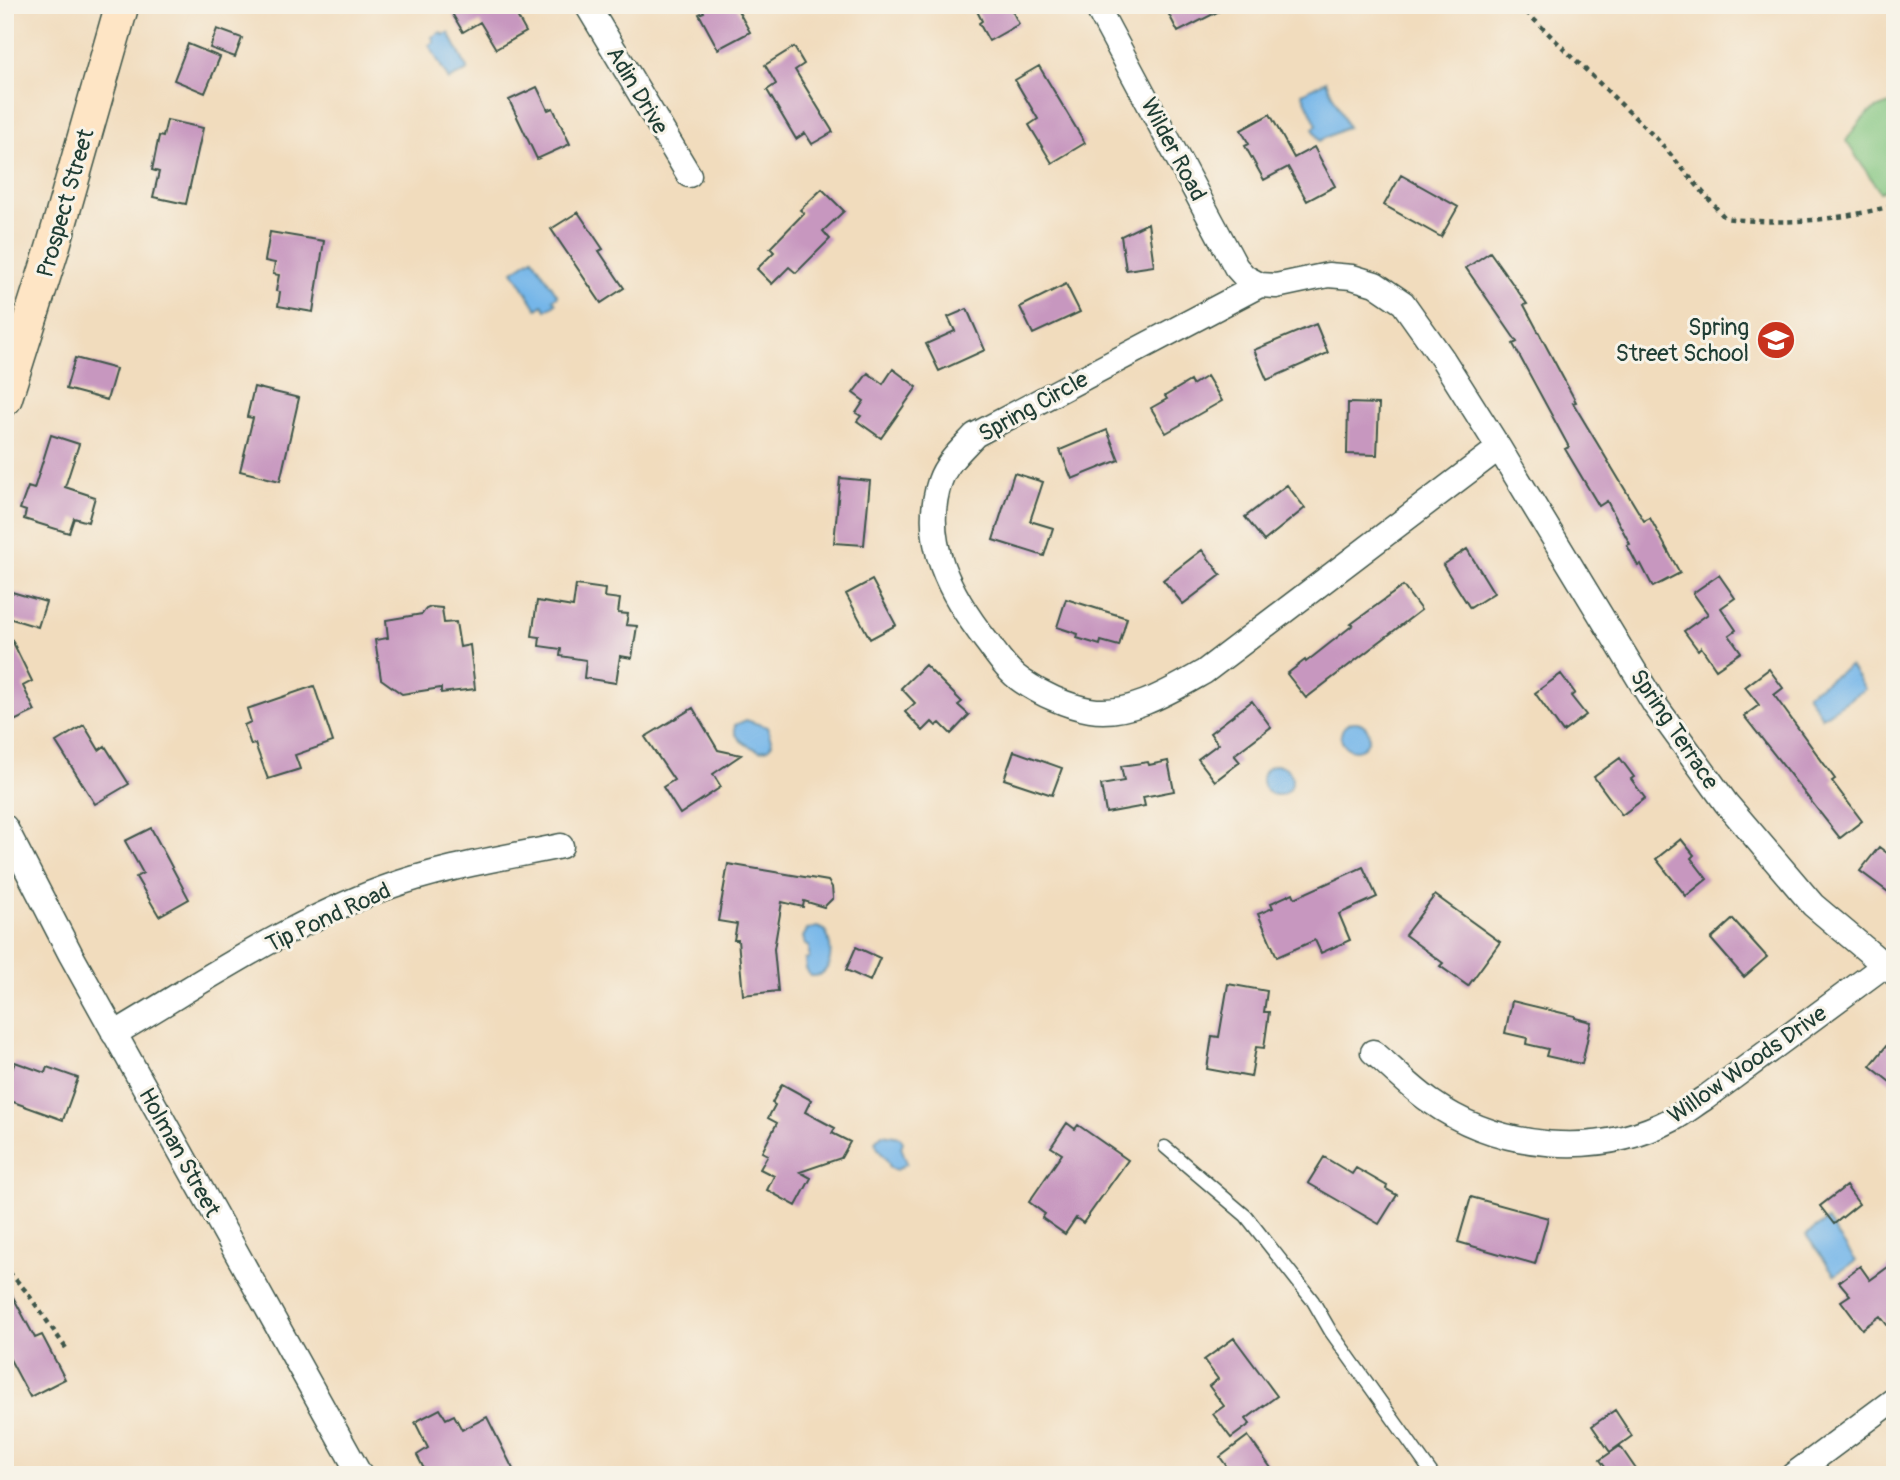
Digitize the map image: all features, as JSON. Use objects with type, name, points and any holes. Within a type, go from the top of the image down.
[{"type":"street","name":"Prospect Street","points":[[5,399],[53,247],[122,5]]},
{"type":"street","name":"Adin Drive","points":[[587,5],[689,175]]},
{"type":"street","name":"Wilder Road","points":[[1097,5],[1236,267],[1245,277],[1260,285]]},
{"type":"street","name":"Spring Circle","points":[[1328,275],[1352,277],[1375,284],[1403,303],[1500,448],[1208,669],[1164,695],[1127,708],[1091,710],[1058,700],[1023,681],[1008,669],[964,612],[943,571],[935,544],[934,514],[940,481],[948,464],[975,435],[1260,285],[1276,286],[1328,275]]},
{"type":"street","name":"Spring Terrace","points":[[1500,448],[1655,705],[1726,803],[1813,905],[1890,969]]},
{"type":"street","name":"Holman Street","points":[[5,827],[114,1034],[360,1475]]},
{"type":"street","name":"Tip Pond Road","points":[[114,1034],[236,961],[357,899],[432,874],[561,846]]},
{"type":"street","name":"Willow Woods Drive","points":[[1373,1052],[1429,1101],[1465,1123],[1502,1136],[1554,1144],[1624,1138],[1674,1119],[1890,969]]},
{"type":"street","points":[[1793,1475],[1895,1399]]},
{"type":"lane","points":[[1165,1147],[1246,1216],[1313,1301],[1331,1332],[1433,1475]]},
{"type":"path","points":[[1519,5],[1658,140],[1725,218],[1759,223],[1817,219],[1865,213],[1895,205]]},
{"type":"path","points":[[9,1272],[26,1291],[68,1351]]},
{"type":"green space","points":[[1895,103],[1895,186],[1880,192],[1846,141],[1871,112]]},
{"type":"water","points":[[441,32],[443,35],[449,33],[468,70],[449,80],[429,45],[434,42],[432,37]]},
{"type":"water","points":[[1326,81],[1348,127],[1319,141],[1313,128],[1317,125],[1302,93]]},
{"type":"water","points":[[533,258],[558,296],[553,299],[556,303],[546,310],[543,305],[537,309],[513,271]]},
{"type":"water","points":[[1850,666],[1865,689],[1822,717],[1807,694]]},
{"type":"water","points":[[746,720],[767,727],[772,743],[768,749],[760,751],[738,738],[735,725]]},
{"type":"water","points":[[1355,722],[1365,726],[1369,736],[1365,746],[1355,750],[1345,746],[1341,736],[1345,726]]},
{"type":"water","points":[[1277,765],[1287,770],[1292,780],[1287,790],[1277,795],[1267,790],[1262,780],[1267,770]]},
{"type":"water","points":[[817,927],[825,930],[828,937],[830,959],[824,971],[810,976],[805,959],[809,958],[809,946],[805,945],[803,937],[807,930]]},
{"type":"water","points":[[882,1134],[900,1137],[903,1142],[901,1147],[907,1163],[897,1170],[890,1168],[876,1146],[875,1141]]},
{"type":"water","points":[[1827,1220],[1856,1261],[1835,1275],[1806,1235]]},
{"type":"building","points":[[447,5],[511,5],[526,32],[496,49],[480,22],[463,32]]},
{"type":"building","points":[[700,5],[735,5],[750,32],[718,49],[699,14],[704,12]]},
{"type":"building","points":[[974,5],[1009,5],[1019,24],[989,41],[979,23],[982,21]]},
{"type":"building","points":[[1164,5],[1231,5],[1178,32]]},
{"type":"building","points":[[217,29],[242,38],[235,57],[210,48]]},
{"type":"building","points":[[188,44],[220,57],[205,93],[174,80]]},
{"type":"building","points":[[794,47],[804,64],[795,70],[833,132],[812,144],[805,133],[796,139],[767,90],[776,84],[765,65]]},
{"type":"building","points":[[1039,66],[1085,143],[1052,163],[1029,125],[1038,119],[1015,80]]},
{"type":"building","points":[[537,87],[548,110],[553,108],[570,144],[537,159],[509,100]]},
{"type":"building","points":[[1270,114],[1294,158],[1314,147],[1335,186],[1307,201],[1288,167],[1264,180],[1245,146],[1249,144],[1241,130]]},
{"type":"building","points":[[167,120],[203,128],[186,204],[153,197],[159,172],[152,170],[159,136],[163,137]]},
{"type":"building","points":[[1401,175],[1458,207],[1441,237],[1384,205]]},
{"type":"building","points":[[822,189],[844,211],[823,231],[830,239],[796,273],[789,267],[772,284],[757,269],[774,252],[770,248],[804,213],[800,210]]},
{"type":"building","points":[[578,212],[603,249],[599,251],[624,288],[601,303],[551,229]]},
{"type":"building","points":[[1148,223],[1154,266],[1126,270],[1121,236]]},
{"type":"building","points":[[270,232],[324,241],[313,312],[278,306],[280,292],[276,291],[279,275],[273,274],[275,263],[265,261]]},
{"type":"building","points":[[1490,252],[1527,304],[1524,305],[1576,402],[1573,403],[1644,521],[1650,518],[1680,573],[1653,587],[1641,564],[1638,566],[1627,545],[1630,544],[1607,501],[1599,506],[1565,449],[1569,447],[1513,344],[1517,342],[1466,268]]},
{"type":"building","points":[[1066,284],[1080,312],[1033,334],[1020,307]]},
{"type":"building","points":[[967,309],[985,350],[939,371],[926,344],[955,331],[948,317]]},
{"type":"building","points":[[1316,324],[1328,353],[1267,380],[1254,350]]},
{"type":"building","points":[[75,358],[116,369],[107,400],[66,389]]},
{"type":"building","points":[[893,369],[917,387],[881,438],[857,421],[861,416],[856,413],[864,401],[853,393],[868,373],[883,384]]},
{"type":"building","points":[[1207,376],[1222,401],[1166,433],[1151,408],[1190,381],[1192,385]]},
{"type":"building","points":[[254,387],[299,398],[280,481],[240,471],[253,418],[247,417]]},
{"type":"building","points":[[1348,403],[1379,404],[1377,455],[1347,454]]},
{"type":"building","points":[[1107,430],[1119,460],[1072,479],[1060,450]]},
{"type":"building","points":[[51,435],[79,444],[65,487],[95,497],[88,522],[74,518],[69,533],[24,519],[26,511],[20,509],[28,487],[34,489]]},
{"type":"building","points":[[1014,473],[1043,482],[1030,521],[1053,528],[1044,556],[993,540]]},
{"type":"building","points":[[840,478],[870,481],[864,545],[834,543]]},
{"type":"building","points":[[1287,485],[1305,508],[1264,541],[1245,517]]},
{"type":"building","points":[[1467,549],[1494,593],[1470,608],[1443,565]]},
{"type":"building","points":[[1202,550],[1221,575],[1183,604],[1163,580]]},
{"type":"building","points":[[1719,575],[1735,598],[1721,608],[1736,630],[1729,635],[1741,652],[1716,669],[1701,647],[1698,650],[1684,631],[1708,614],[1693,593]]},
{"type":"building","points":[[872,580],[896,625],[870,639],[846,594]]},
{"type":"building","points":[[576,585],[605,589],[604,597],[620,599],[618,613],[628,614],[626,625],[637,626],[632,658],[620,656],[616,683],[584,678],[586,660],[560,656],[561,649],[539,646],[540,637],[532,636],[537,601],[573,607]]},
{"type":"building","points":[[1403,586],[1421,610],[1306,698],[1287,674]]},
{"type":"building","points":[[5,590],[46,602],[38,627],[5,617]]},
{"type":"building","points":[[1066,599],[1127,618],[1119,646],[1101,641],[1100,645],[1077,638],[1078,634],[1057,627]]},
{"type":"building","points":[[431,607],[442,608],[444,623],[456,622],[460,647],[470,645],[475,689],[441,693],[441,688],[402,694],[381,679],[375,640],[388,638],[386,620],[422,614]]},
{"type":"building","points":[[5,626],[32,681],[23,686],[35,711],[12,722],[5,708]]},
{"type":"building","points":[[925,665],[962,702],[958,705],[969,715],[951,734],[940,723],[936,726],[932,722],[923,731],[905,712],[915,703],[901,688]]},
{"type":"building","points":[[1769,669],[1783,688],[1774,695],[1862,821],[1840,838],[1744,716],[1759,705],[1745,687]]},
{"type":"building","points":[[1561,674],[1575,693],[1571,696],[1586,715],[1563,732],[1535,693]]},
{"type":"building","points":[[314,686],[333,742],[295,755],[300,769],[268,779],[255,744],[251,745],[244,725],[251,722],[247,709]]},
{"type":"building","points":[[1252,701],[1271,727],[1234,755],[1240,762],[1215,781],[1198,759],[1218,744],[1210,733]]},
{"type":"building","points":[[693,708],[718,750],[741,755],[713,774],[721,787],[680,814],[663,787],[674,780],[645,737]]},
{"type":"building","points":[[84,725],[99,750],[105,746],[129,784],[95,804],[56,742]]},
{"type":"building","points":[[1014,751],[1062,768],[1052,795],[1004,779]]},
{"type":"building","points":[[1620,758],[1645,798],[1622,815],[1594,777]]},
{"type":"building","points":[[1168,761],[1174,791],[1143,797],[1145,806],[1106,813],[1101,785],[1124,781],[1121,766]]},
{"type":"building","points":[[151,828],[189,899],[159,916],[136,877],[143,873],[125,841]]},
{"type":"building","points":[[1681,839],[1694,855],[1691,858],[1707,879],[1686,896],[1656,859]]},
{"type":"building","points":[[1879,847],[1895,859],[1895,897],[1860,871]]},
{"type":"building","points":[[728,864],[828,881],[832,887],[833,898],[824,907],[804,901],[803,907],[782,902],[774,949],[778,991],[743,995],[738,940],[734,940],[737,924],[718,921]]},
{"type":"building","points":[[1363,867],[1377,897],[1339,914],[1350,940],[1321,953],[1315,940],[1277,957],[1258,914],[1273,908],[1271,903],[1293,893],[1295,898]]},
{"type":"building","points":[[1435,895],[1500,942],[1468,986],[1440,966],[1443,963],[1405,935]]},
{"type":"building","points":[[1733,919],[1767,957],[1744,977],[1711,939]]},
{"type":"building","points":[[856,947],[880,958],[870,981],[846,970]]},
{"type":"building","points":[[1228,984],[1267,991],[1264,1012],[1269,1012],[1264,1048],[1256,1047],[1251,1077],[1207,1069],[1212,1036],[1219,1037]]},
{"type":"building","points":[[1512,1001],[1591,1022],[1582,1064],[1546,1056],[1548,1049],[1526,1044],[1527,1038],[1505,1033]]},
{"type":"building","points":[[1895,1035],[1895,1086],[1870,1066]]},
{"type":"building","points":[[15,1062],[45,1073],[47,1067],[78,1078],[63,1120],[5,1099],[5,1088]]},
{"type":"building","points":[[782,1084],[811,1100],[805,1112],[835,1128],[832,1133],[850,1142],[841,1158],[800,1172],[811,1178],[796,1206],[767,1190],[774,1176],[760,1169],[768,1155],[762,1152],[777,1123],[768,1118]]},
{"type":"building","points":[[1067,1123],[1075,1129],[1078,1125],[1128,1160],[1083,1223],[1076,1218],[1065,1234],[1042,1218],[1045,1214],[1029,1202],[1062,1154],[1051,1147]]},
{"type":"building","points":[[1324,1157],[1352,1174],[1356,1168],[1397,1195],[1379,1224],[1308,1183]]},
{"type":"building","points":[[1846,1186],[1859,1204],[1834,1224],[1820,1206]]},
{"type":"building","points":[[1471,1197],[1548,1218],[1535,1264],[1458,1242]]},
{"type":"building","points":[[1895,1262],[1895,1335],[1880,1316],[1862,1329],[1841,1301],[1850,1295],[1839,1282],[1860,1266],[1870,1280]]},
{"type":"building","points":[[5,1282],[35,1338],[42,1335],[65,1379],[30,1397],[5,1350]]},
{"type":"building","points":[[1234,1338],[1277,1396],[1246,1419],[1250,1424],[1231,1438],[1213,1414],[1224,1406],[1209,1386],[1218,1379],[1204,1360]]},
{"type":"building","points":[[440,1409],[446,1419],[454,1415],[462,1430],[487,1417],[516,1475],[427,1475],[417,1455],[428,1448],[415,1422]]},
{"type":"building","points":[[1615,1410],[1632,1436],[1610,1452],[1592,1426]]},
{"type":"building","points":[[1248,1436],[1276,1475],[1233,1475],[1220,1457]]},
{"type":"building","points":[[1620,1446],[1640,1475],[1611,1475],[1600,1460]]},
{"type":"place","name":"Spring Street School","points":[[1776,340]]}]
